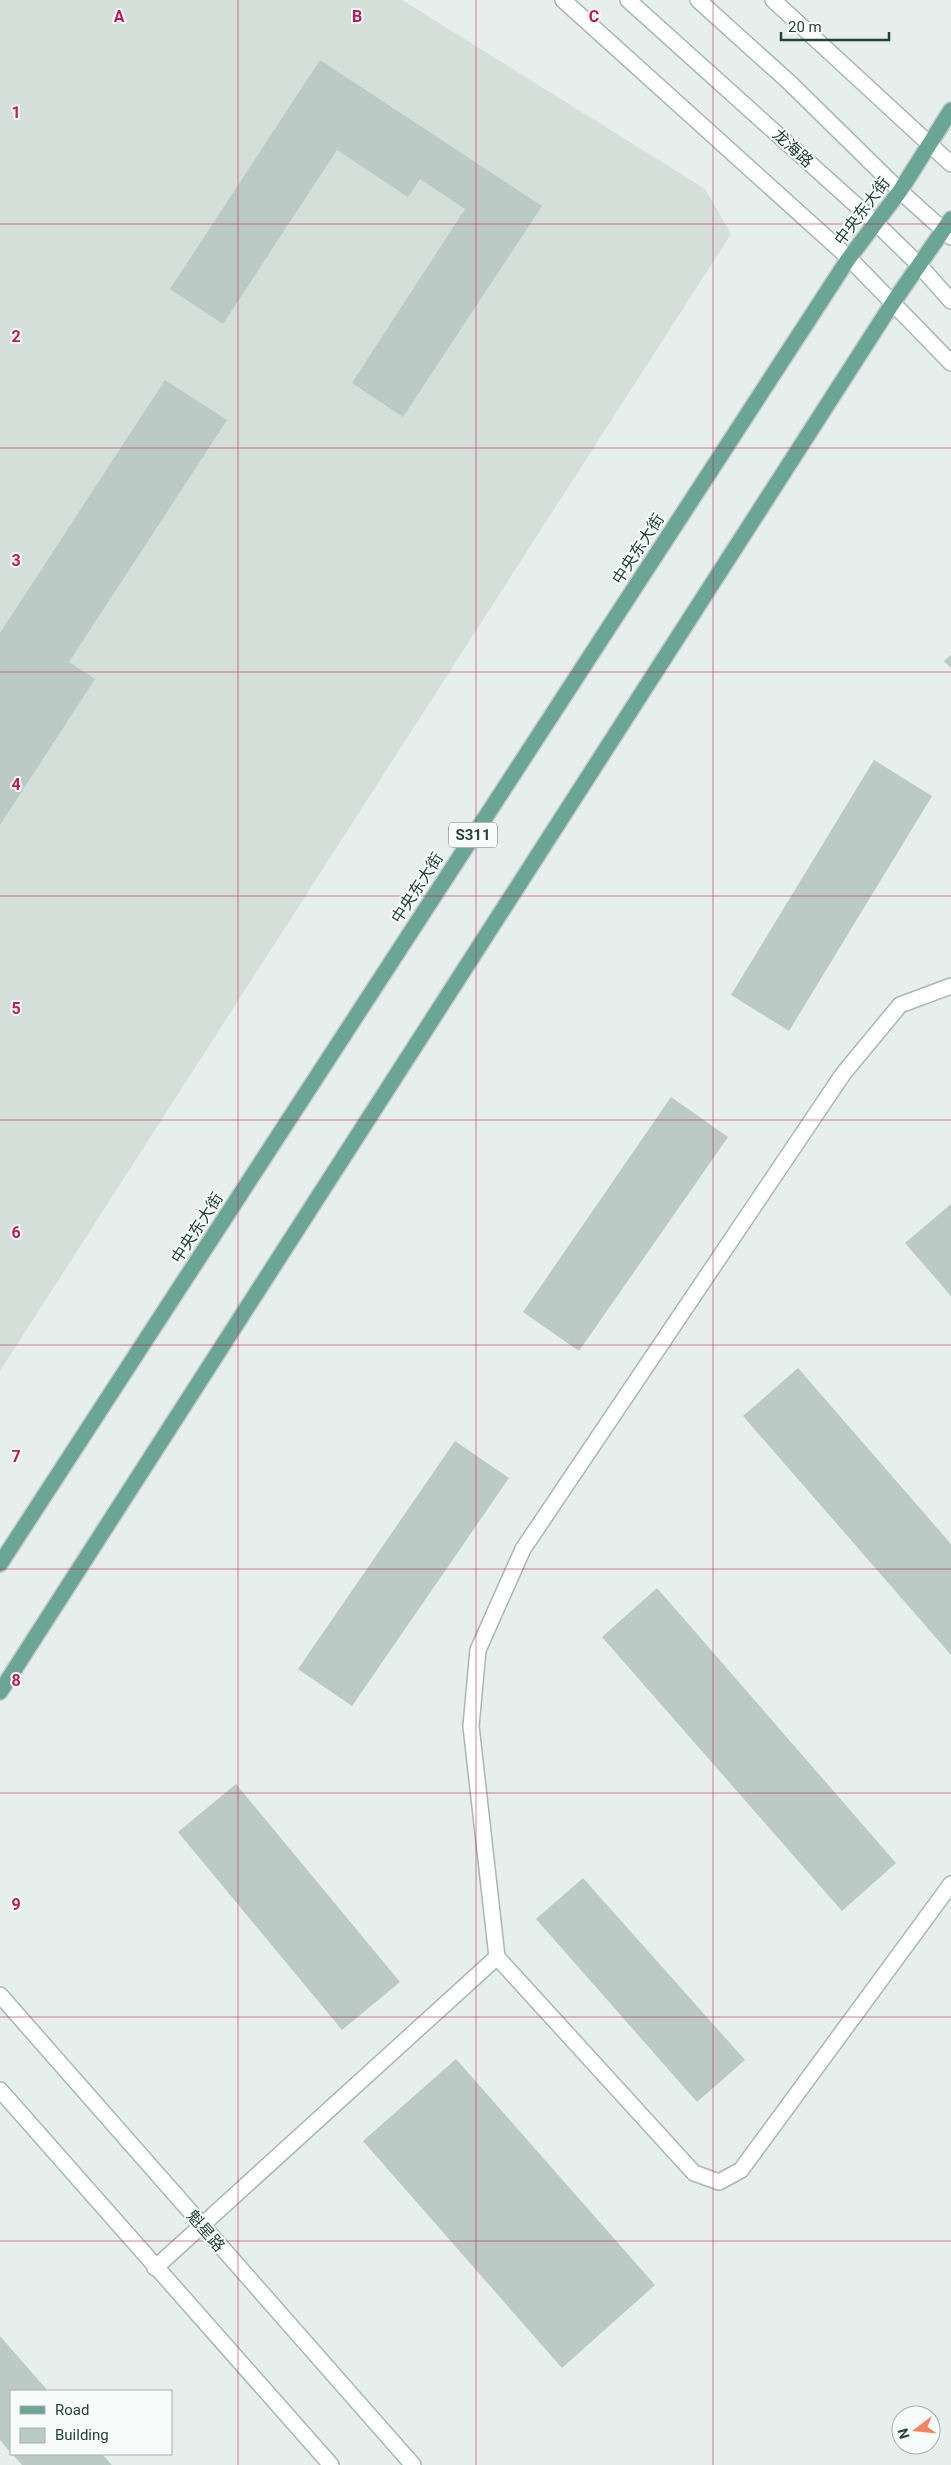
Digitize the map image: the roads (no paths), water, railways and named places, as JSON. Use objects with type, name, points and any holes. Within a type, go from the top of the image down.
[{"type":"main road","name":"中央东大街","points":[[0,1564],[849,258],[900,191],[951,110]]},
{"type":"main road","points":[[0,1692],[892,304],[949,229]]},
{"type":"street","points":[[564,0],[849,258],[951,363]]},
{"type":"street","name":"龙海路","points":[[628,0],[876,223],[920,266],[951,301]]},
{"type":"street","points":[[698,0],[790,83],[900,191],[949,229]]},
{"type":"street","points":[[773,0],[951,164]]},
{"type":"street","points":[[951,986],[900,1005],[843,1074],[523,1549],[478,1650],[471,1726],[497,1957],[694,2173],[719,2182],[741,2170],[951,1884]]},
{"type":"street","points":[[155,2268],[497,1957]]},
{"type":"street","name":"魁星路","points":[[0,1995],[201,2226],[414,2465]]},
{"type":"street","points":[[0,2090],[155,2268],[331,2465]]}]
